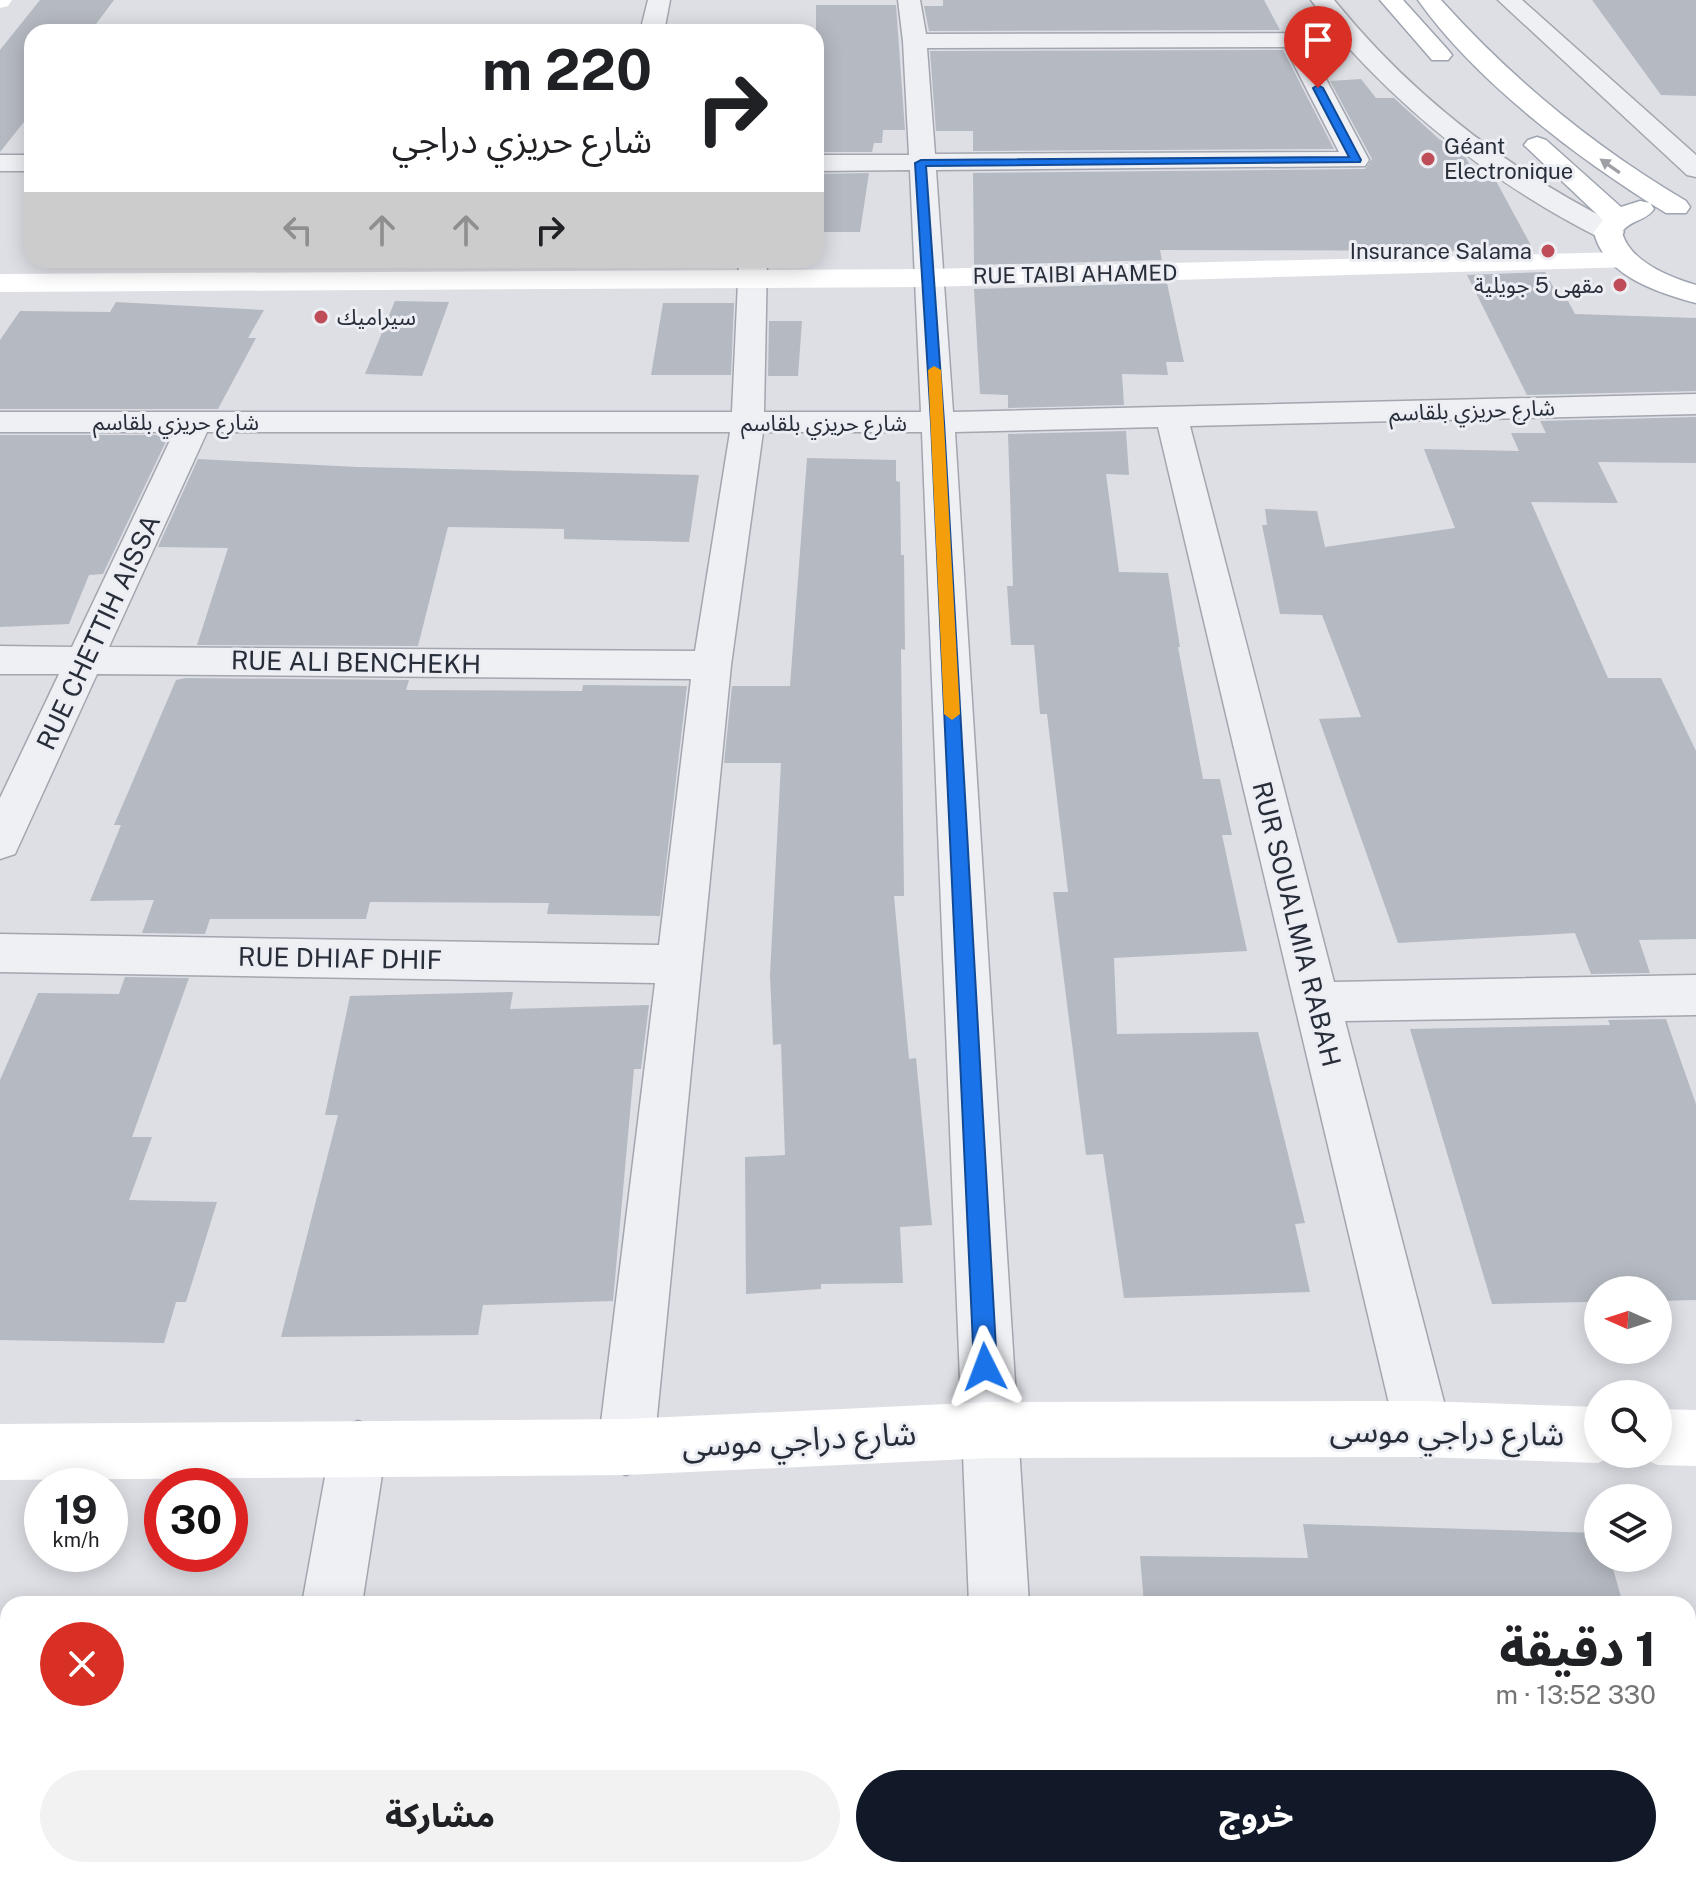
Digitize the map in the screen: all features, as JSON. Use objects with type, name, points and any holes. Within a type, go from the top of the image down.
[{"type":"street","points":[[654,24],[659,0]]},
{"type":"street","points":[[909,0],[915,41],[938,422],[999,1596]]},
{"type":"street","points":[[1322,0],[1357,40],[1440,122],[1492,163],[1547,201],[1614,226]]},
{"type":"street","points":[[1391,0],[1460,76]]},
{"type":"street","points":[[1429,0],[1495,70],[1579,144],[1686,208]]},
{"type":"street","points":[[1509,0],[1696,169]]},
{"type":"street","points":[[824,163],[1356,160],[1293,40]]},
{"type":"street","points":[[915,41],[1357,40]]},
{"type":"street","points":[[1519,129],[1614,226]]},
{"type":"street","points":[[0,163],[24,163]]},
{"type":"street","points":[[1614,226],[1642,209],[1686,208]]},
{"type":"street","points":[[1614,226],[1612,246],[1623,261],[1646,277],[1694,295]]},
{"type":"street","name":"RUE TAIBI AHAMED","points":[[0,283],[752,269],[928,278],[1623,261]]},
{"type":"street","points":[[626,1447],[712,665],[748,423],[752,269]]},
{"type":"street","name":"شارع حريزي بلقاسم","points":[[0,422],[938,422],[1696,404]]},
{"type":"street","name":"RUR SOUALMIA RABAH","points":[[1172,418],[1423,1429]]},
{"type":"street","name":"RUE CHETTIH AISSA","points":[[0,842],[195,422]]},
{"type":"street","name":"RUE ALI BENCHEKH","points":[[0,660],[712,665]]},
{"type":"street","name":"RUE DHIAF DHIF","points":[[0,953],[679,964]]},
{"type":"street","points":[[1316,1002],[1696,995]]},
{"type":"street","name":"شارع دراجي موسى","points":[[0,1452],[626,1447],[989,1430],[1423,1429],[1584,1435]]},
{"type":"street","points":[[1672,1437],[1696,1438]]},
{"type":"street","points":[[333,1596],[358,1449]]},
{"type":"building","points":[[40,0],[114,0],[96,24],[24,24],[24,122],[0,152],[0,50]]},
{"type":"building","points":[[943,0],[1264,0],[1280,30],[929,31],[924,6],[943,6]]},
{"type":"building","points":[[1592,0],[1696,0],[1696,96],[1661,95]]},
{"type":"building","points":[[816,5],[896,5],[905,130],[883,130],[882,143],[874,143],[872,152],[824,152],[824,24],[816,24]]},
{"type":"building","points":[[1283,50],[1334,149],[973,151],[973,131],[936,131],[930,51]]},
{"type":"building","points":[[1361,79],[1376,98],[1394,98],[1439,139],[1466,158],[1478,181],[1496,181],[1534,251],[1160,250],[1162,260],[974,265],[973,173],[1365,169],[1372,159],[1330,81]]},
{"type":"building","points":[[869,173],[860,232],[824,232],[824,174]]},
{"type":"building","points":[[1545,272],[1561,301],[1568,301],[1575,314],[1696,318],[1696,391],[1527,395],[1467,275]]},
{"type":"building","points":[[1167,283],[1184,362],[1166,362],[1168,375],[1122,374],[1124,405],[1008,408],[1008,395],[980,394],[974,289]]},
{"type":"building","points":[[395,301],[449,302],[422,376],[365,374]]},
{"type":"building","points":[[116,302],[264,310],[248,338],[256,338],[218,409],[0,409],[0,340],[20,311],[110,312]]},
{"type":"building","points":[[663,303],[734,303],[731,375],[651,375]]},
{"type":"building","points":[[769,321],[802,321],[798,376],[768,376]]},
{"type":"building","points":[[1696,417],[1696,463],[1598,462],[1618,503],[1531,502],[1608,678],[1661,678],[1696,751],[1696,939],[1639,940],[1650,973],[1591,974],[1575,933],[1398,943],[1319,719],[1361,717],[1322,615],[1280,614],[1262,525],[1267,525],[1265,509],[1317,511],[1325,547],[1455,528],[1424,449],[1519,451],[1511,433],[1546,433],[1540,421]]},
{"type":"building","points":[[1126,431],[1129,475],[1106,474],[1119,572],[1168,573],[1178,647],[1203,779],[1220,779],[1232,835],[1222,835],[1247,951],[1114,958],[1117,1034],[1258,1032],[1305,1223],[1295,1224],[1310,1292],[1124,1298],[1103,1154],[1086,1155],[1053,892],[1068,892],[1047,714],[1040,714],[1034,645],[1011,645],[1007,586],[1013,586],[1008,434]]},
{"type":"building","points":[[0,435],[169,435],[103,574],[89,575],[69,624],[0,627]]},
{"type":"building","points":[[807,458],[896,460],[896,481],[900,482],[905,650],[901,649],[904,896],[894,896],[909,1059],[916,1058],[932,1225],[900,1227],[903,1283],[821,1284],[821,1289],[746,1294],[745,1157],[785,1155],[781,1044],[773,1045],[770,975],[781,763],[724,763],[732,686],[790,686]]},
{"type":"building","points":[[198,459],[358,467],[699,475],[689,542],[564,539],[564,529],[448,527],[418,646],[197,645],[228,548],[158,547]]},
{"type":"building","points":[[176,680],[409,680],[406,690],[582,691],[583,685],[687,686],[660,916],[547,914],[549,903],[370,902],[366,919],[210,919],[205,934],[142,933],[154,900],[90,901],[121,825],[114,825]]},
{"type":"building","points":[[125,977],[189,978],[132,1137],[152,1137],[129,1200],[217,1202],[186,1302],[176,1302],[164,1343],[0,1340],[0,1080],[38,993],[119,994]]},
{"type":"building","points":[[513,992],[510,1009],[649,1005],[641,1069],[634,1069],[613,1301],[483,1305],[478,1335],[281,1337],[338,1115],[325,1115],[350,996]]},
{"type":"building","points":[[1666,1019],[1696,1104],[1696,1300],[1672,1301],[1672,1276],[1584,1276],[1584,1302],[1492,1304],[1410,1029],[1610,1025],[1608,1020]]},
{"type":"building","points":[[1303,1524],[1584,1533],[1584,1572],[1614,1572],[1621,1596],[1143,1596],[1140,1556],[1308,1558]]},
{"type":"slow traffic","points":[[934,370],[952,714]]},
{"type":"place","name":"Géant Electronique","points":[[1428,159]]},
{"type":"place","name":"Insurance Salama","points":[[1548,251]]},
{"type":"place","name":"مقهى 5 جويلية","points":[[1620,285]]},
{"type":"place","name":"سيراميك","points":[[321,317]]},
{"type":"route","points":[[985,1367],[938,422],[921,163],[1356,160],[1318,88]]}]
